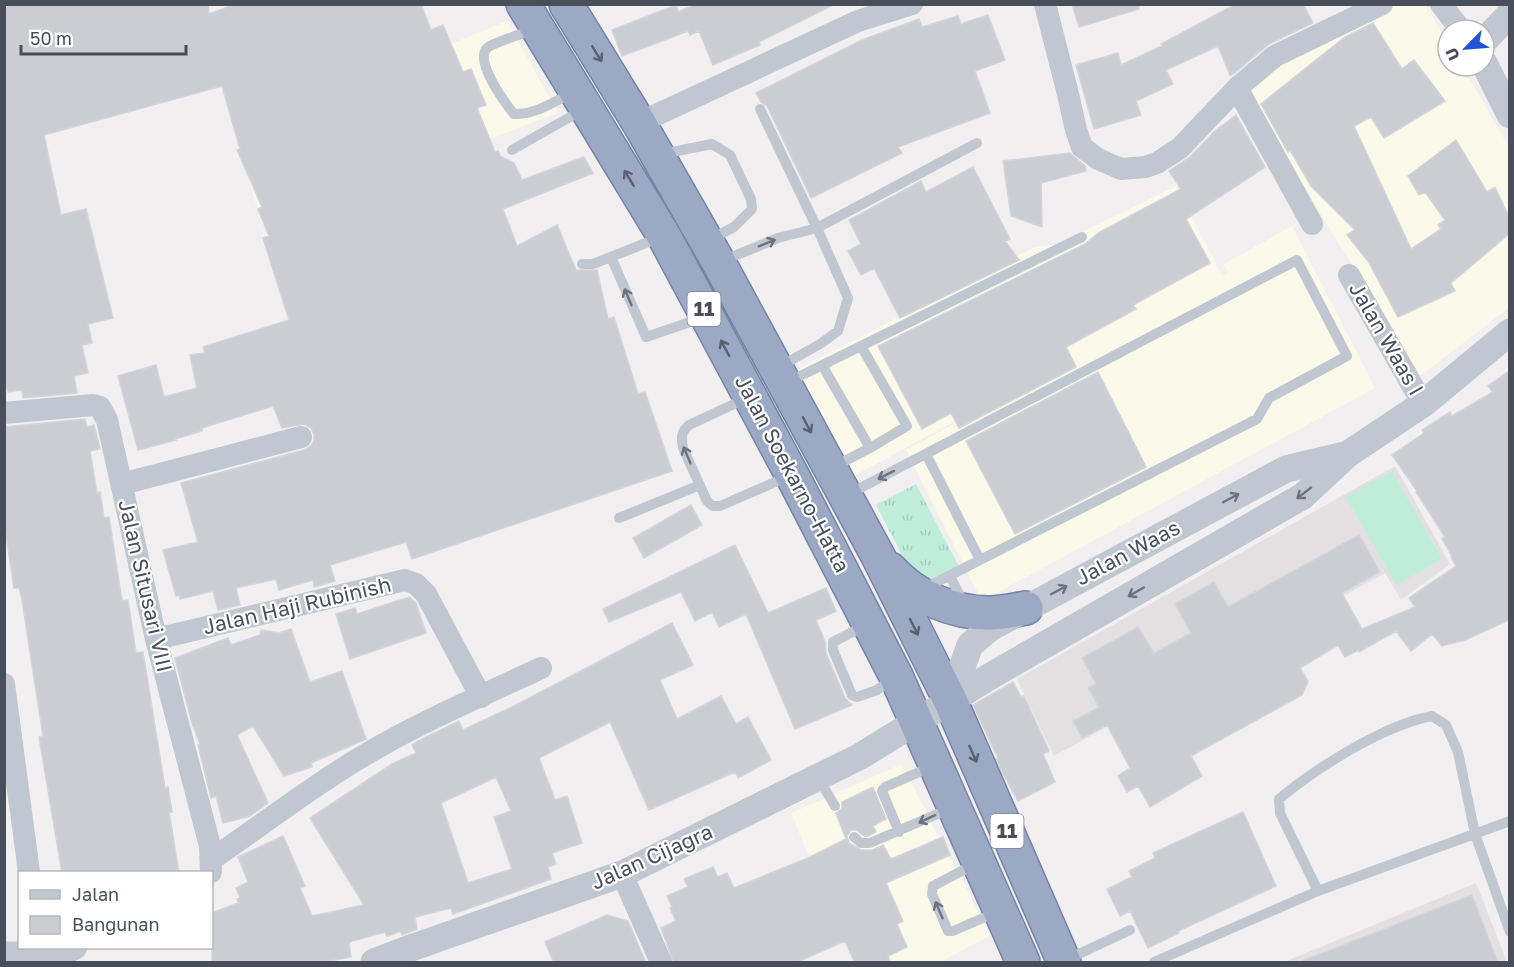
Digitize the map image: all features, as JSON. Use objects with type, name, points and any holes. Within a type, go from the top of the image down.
[{"type":"highway","name":"Jalan Soekarno-Hatta","points":[[566,4],[639,123],[712,252],[878,556],[950,700],[1064,962]]},
{"type":"highway","name":"Jalan Soekarno-Hatta","points":[[530,16],[664,236],[751,396],[896,676],[1023,963]]},
{"type":"highway","points":[[878,556],[896,576],[916,592],[940,603],[967,611],[990,613],[1026,608]]},
{"type":"street","points":[[639,123],[858,21],[912,4]]},
{"type":"street","points":[[1045,4],[1082,147],[1121,169],[1145,167],[1180,148],[1237,88],[1275,56],[1382,4]]},
{"type":"street","points":[[1441,4],[1452,18]]},
{"type":"street","points":[[1496,28],[1509,14]]},
{"type":"street","points":[[1496,72],[1509,115]]},
{"type":"street","points":[[1237,88],[1312,224]]},
{"type":"street","name":"Jalan Waas I","points":[[1349,275],[1423,404]]},
{"type":"street","name":"Jalan Waas","points":[[917,723],[950,700],[1303,496],[1348,454],[1423,404],[1509,332]]},
{"type":"street","name":"Jalan Situsari VIII","points":[[4,413],[93,405],[100,407],[107,420],[156,639],[210,846],[212,866]]},
{"type":"street","points":[[122,484],[301,437]]},
{"type":"street","name":"Jalan Waas","points":[[950,700],[970,645],[990,628],[1286,469],[1348,454]]},
{"type":"street","name":"Jalan Haji Rubinish","points":[[156,639],[405,580],[416,584],[426,594],[481,697]]},
{"type":"street","points":[[212,866],[345,768],[383,744],[541,668]]},
{"type":"street","points":[[4,684],[29,871]]},
{"type":"street","name":"Jalan Cijagra","points":[[374,963],[622,874],[818,778],[917,723]]},
{"type":"street","points":[[622,874],[661,963]]},
{"type":"street","points":[[4,955],[53,955]]},
{"type":"lane","points":[[530,16],[487,47],[483,54],[484,65],[507,105],[514,114],[527,114],[582,98]]},
{"type":"lane","points":[[512,150],[582,98]]},
{"type":"lane","points":[[760,109],[848,298],[838,331],[781,376]]},
{"type":"lane","points":[[712,252],[817,228],[977,143]]},
{"type":"lane","points":[[657,155],[711,144],[730,155],[751,199],[752,209],[712,252]]},
{"type":"lane","points":[[582,264],[592,264],[664,236]]},
{"type":"lane","points":[[781,376],[822,365],[1082,237]]},
{"type":"lane","points":[[611,257],[646,337],[708,316]]},
{"type":"lane","points":[[838,482],[926,454],[1297,260],[1347,356],[1269,398],[1257,420],[916,592]]},
{"type":"lane","points":[[838,482],[870,448],[907,426],[861,346]]},
{"type":"lane","points":[[822,365],[870,448]]},
{"type":"lane","points":[[751,396],[689,425],[683,431],[681,439],[683,448],[707,501],[713,506],[720,506],[792,475]]},
{"type":"lane","points":[[926,454],[980,560]]},
{"type":"lane","points":[[619,518],[700,485]]},
{"type":"lane","points":[[950,576],[967,611]]},
{"type":"lane","points":[[869,623],[833,642],[833,650],[852,695],[857,698],[876,690],[896,676]]},
{"type":"lane","points":[[1318,891],[1280,813],[1279,799],[1296,785],[1351,749],[1420,718],[1432,716],[1446,726],[1458,752],[1475,834],[1509,932]]},
{"type":"lane","points":[[899,832],[882,791],[936,765]]},
{"type":"lane","points":[[818,778],[835,806]]},
{"type":"lane","points":[[854,837],[861,843],[870,843],[954,807]]},
{"type":"lane","points":[[1154,963],[1318,891],[1509,820]]},
{"type":"lane","points":[[979,862],[933,886],[932,894],[948,930],[953,931],[1000,911]]},
{"type":"lane","points":[[1064,962],[1130,930]]},
{"type":"shaded area","points":[[1389,5],[1426,5],[1436,22],[1436,78],[1469,78],[1509,147],[1509,308],[1420,376],[1243,87]]},
{"type":"shaded area","points":[[507,21],[558,113],[262,225],[236,132]]},
{"type":"shaded area","points":[[1176,186],[1222,276],[1228,273],[1224,264],[1292,226],[1375,388],[982,601],[906,450],[1115,335],[852,477],[794,371],[1035,247],[1056,245]]},
{"type":"shaded area","points":[[1395,466],[1450,564],[1401,600],[1385,573],[1054,756],[1017,679]]},
{"type":"shaded area","points":[[902,764],[940,840],[823,891],[791,813]]},
{"type":"shaded area","points":[[943,845],[991,935],[940,962],[893,962],[840,890]]},
{"type":"shaded area","points":[[1476,883],[1507,962],[1284,962]]},
{"type":"green space","points":[[1392,471],[1442,559],[1396,585],[1346,497]]},
{"type":"green space","points":[[916,484],[959,567],[919,588],[876,505]]},
{"type":"building","points":[[4,4],[208,4],[209,14],[236,4],[421,4],[431,30],[443,25],[463,72],[471,69],[486,105],[477,108],[495,152],[498,151],[500,156],[514,163],[522,180],[584,157],[593,173],[503,209],[517,246],[557,225],[576,270],[597,270],[608,319],[614,317],[638,394],[645,392],[672,471],[412,559],[406,542],[330,565],[335,581],[314,587],[313,580],[279,590],[276,579],[236,588],[240,605],[218,610],[213,591],[180,599],[180,595],[176,596],[163,550],[198,542],[181,483],[304,450],[311,446],[314,434],[311,428],[304,424],[282,428],[273,406],[202,428],[202,431],[176,440],[138,450],[118,376],[156,365],[164,397],[197,388],[190,355],[205,353],[203,347],[289,320],[263,238],[269,236],[258,209],[262,207],[237,150],[240,149],[222,86],[44,135],[61,215],[86,209],[113,318],[88,324],[92,343],[82,345],[88,373],[74,376],[77,393],[23,398],[22,390],[8,392],[4,377]]},
{"type":"building","points":[[697,4],[835,4],[759,42],[760,45],[713,65],[699,31],[690,35],[688,31],[622,56],[612,30],[676,5],[678,12]]},
{"type":"building","points":[[1072,4],[1138,4],[1139,9],[1079,27]]},
{"type":"building","points":[[1236,4],[1303,4],[1313,23],[1269,44],[1230,75],[1218,46],[1166,70],[1173,84],[1136,101],[1141,115],[1094,129],[1076,65],[1118,53],[1121,65],[1162,46],[1161,44]]},
{"type":"building","points":[[988,15],[1005,60],[975,71],[990,113],[898,147],[902,153],[811,198],[767,106],[761,102],[756,93],[862,40],[919,19],[922,27],[958,16],[961,24]]},
{"type":"building","points":[[1373,23],[1402,69],[1414,60],[1445,101],[1384,138],[1371,117],[1354,126],[1411,249],[1441,229],[1438,225],[1445,220],[1425,192],[1419,195],[1408,176],[1456,140],[1487,192],[1495,187],[1509,217],[1509,234],[1451,283],[1455,291],[1398,317],[1368,261],[1347,235],[1355,230],[1311,186],[1290,150],[1288,152],[1261,104],[1345,37]]},
{"type":"building","points":[[1236,115],[1265,167],[1186,219],[1210,263],[1133,305],[1136,309],[1066,347],[1076,367],[959,428],[951,413],[922,429],[878,346],[1085,244],[1100,232],[1181,189],[1169,171],[1190,157],[1215,131]]},
{"type":"building","points":[[1070,153],[1085,166],[1086,171],[1041,183],[1042,227],[1011,216],[1003,161]]},
{"type":"building","points":[[973,167],[1010,239],[1005,241],[1019,260],[900,318],[874,268],[861,275],[848,251],[861,244],[849,220],[921,181],[926,192]]},
{"type":"building","points":[[1509,371],[1509,620],[1465,640],[1442,646],[1432,634],[1411,651],[1396,631],[1359,652],[1358,650],[1345,657],[1338,645],[1300,668],[1308,681],[1302,695],[1191,756],[1202,776],[1150,807],[1138,786],[1127,792],[1118,776],[1130,768],[1107,725],[1082,738],[1073,721],[1099,707],[1088,688],[1096,684],[1082,658],[1138,627],[1154,653],[1191,633],[1175,604],[1214,582],[1228,607],[1359,535],[1380,572],[1342,593],[1362,629],[1415,607],[1409,598],[1456,566],[1442,539],[1445,537],[1392,455],[1424,433],[1422,430],[1450,412],[1452,416],[1493,392],[1488,386]]},
{"type":"building","points":[[1098,372],[1146,467],[1015,534],[966,441]]},
{"type":"building","points":[[85,419],[87,427],[94,425],[100,449],[90,451],[97,493],[100,492],[104,518],[109,517],[122,601],[128,600],[136,653],[143,652],[165,788],[168,787],[172,812],[169,812],[179,871],[62,871],[39,737],[43,736],[22,600],[19,588],[14,588],[4,522],[4,427]]},
{"type":"building","points":[[691,505],[702,525],[644,558],[633,538]]},
{"type":"building","points":[[735,545],[768,613],[826,588],[836,611],[816,620],[825,642],[826,653],[845,698],[852,705],[795,729],[746,614],[719,627],[712,612],[695,621],[681,592],[609,622],[603,609]]},
{"type":"building","points":[[409,597],[416,603],[426,633],[350,659],[336,614],[355,608],[357,614]]},
{"type":"building","points":[[672,623],[693,665],[660,680],[677,719],[721,696],[736,724],[748,717],[771,760],[738,778],[735,772],[649,810],[610,722],[539,758],[555,800],[567,796],[582,843],[552,853],[556,864],[548,867],[551,879],[453,914],[451,908],[415,917],[417,929],[402,935],[401,931],[387,936],[385,932],[349,942],[351,957],[319,963],[212,963],[213,913],[238,903],[237,899],[240,898],[236,888],[248,882],[238,857],[283,836],[305,886],[300,888],[312,916],[364,905],[310,818],[392,764],[416,753],[412,745],[418,741],[459,721],[463,730],[518,704]],"holes":[[[496,777],[511,811],[494,817],[512,869],[468,883],[441,803]]]},
{"type":"building","points":[[291,629],[310,682],[342,671],[366,739],[311,763],[312,767],[284,776],[253,726],[237,735],[268,803],[250,816],[223,823],[216,796],[211,798],[198,745],[200,744],[192,723],[175,658],[228,638],[231,645],[260,635],[261,630],[279,633]]},
{"type":"building","points":[[1013,682],[1021,697],[1024,696],[1049,751],[1043,754],[1055,782],[1018,801],[1002,772],[996,759],[998,758],[973,705]]},
{"type":"building","points":[[873,787],[886,819],[873,826],[876,832],[868,836],[851,830],[847,836],[849,843],[861,850],[873,850],[883,845],[891,859],[943,837],[950,855],[886,883],[903,921],[897,924],[907,947],[888,956],[890,963],[855,963],[845,941],[795,963],[674,963],[661,928],[676,921],[667,896],[688,887],[684,879],[713,867],[718,877],[727,873],[734,888],[808,858],[846,839],[836,813],[842,809],[842,802]]},
{"type":"building","points":[[1243,812],[1276,886],[1178,931],[1179,933],[1148,948],[1130,911],[1120,916],[1107,889],[1132,877],[1129,871],[1155,858],[1153,853]]},
{"type":"building","points":[[1472,895],[1498,963],[1302,963],[1302,961]]},
{"type":"building","points":[[607,915],[628,921],[646,963],[554,963],[545,942]]}]
